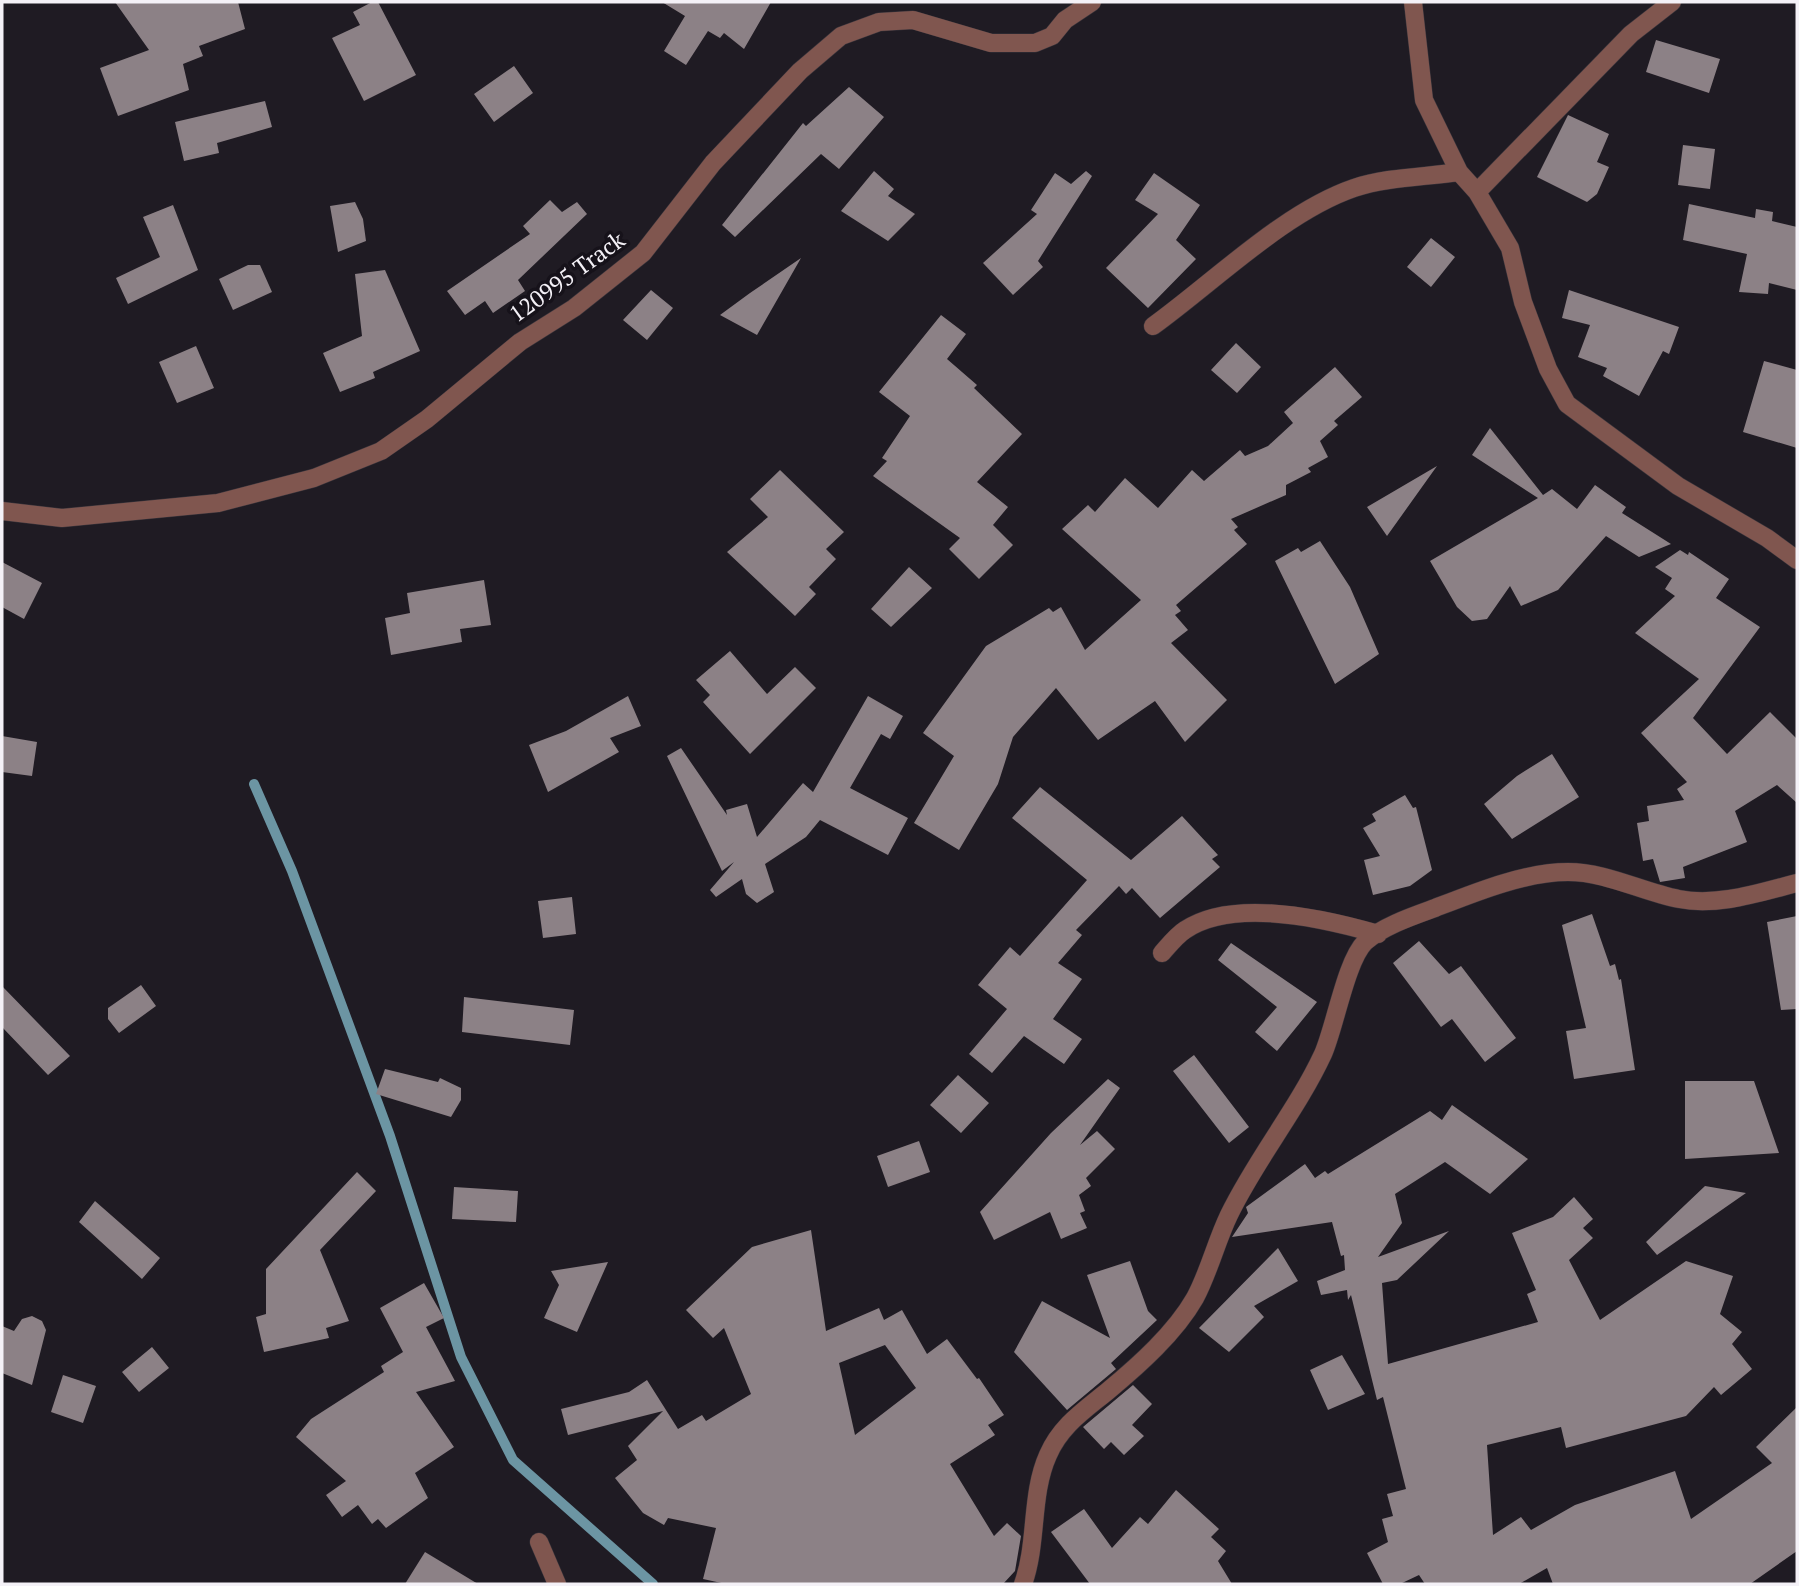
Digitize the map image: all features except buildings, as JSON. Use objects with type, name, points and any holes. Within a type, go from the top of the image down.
[{"type":"street","name":"120995 Track","points":[[2,511],[62,518],[218,503],[314,478],[381,451],[428,419],[520,342],[574,308],[643,253],[713,163],[809,62],[841,36],[879,22],[913,20],[991,43],[1035,43],[1052,36],[1065,20],[1092,2]]},
{"type":"street","points":[[1413,2],[1424,100],[1459,172],[1477,192],[1510,248],[1527,314],[1548,369],[1567,404],[1678,486],[1767,538],[1797,560]]},
{"type":"street","points":[[1477,192],[1631,34],[1672,2]]},
{"type":"street","points":[[1153,326],[1288,222],[1320,201],[1357,187],[1459,172]]},
{"type":"street","points":[[1023,1584],[1028,1570],[1039,1489],[1048,1455],[1067,1423],[1112,1388],[1163,1339],[1194,1299],[1230,1213],[1312,1078],[1328,1042],[1348,976],[1364,943],[1438,907],[1538,875],[1570,872],[1600,876],[1680,900],[1713,900],[1797,883]]},
{"type":"street","points":[[1162,953],[1185,930],[1209,919],[1252,914],[1321,918],[1378,934]]},
{"type":"street","points":[[539,1542],[557,1584]]},
{"type":"waterway","points":[[254,784],[292,871],[390,1136],[461,1357],[513,1460],[653,1584]]}]
